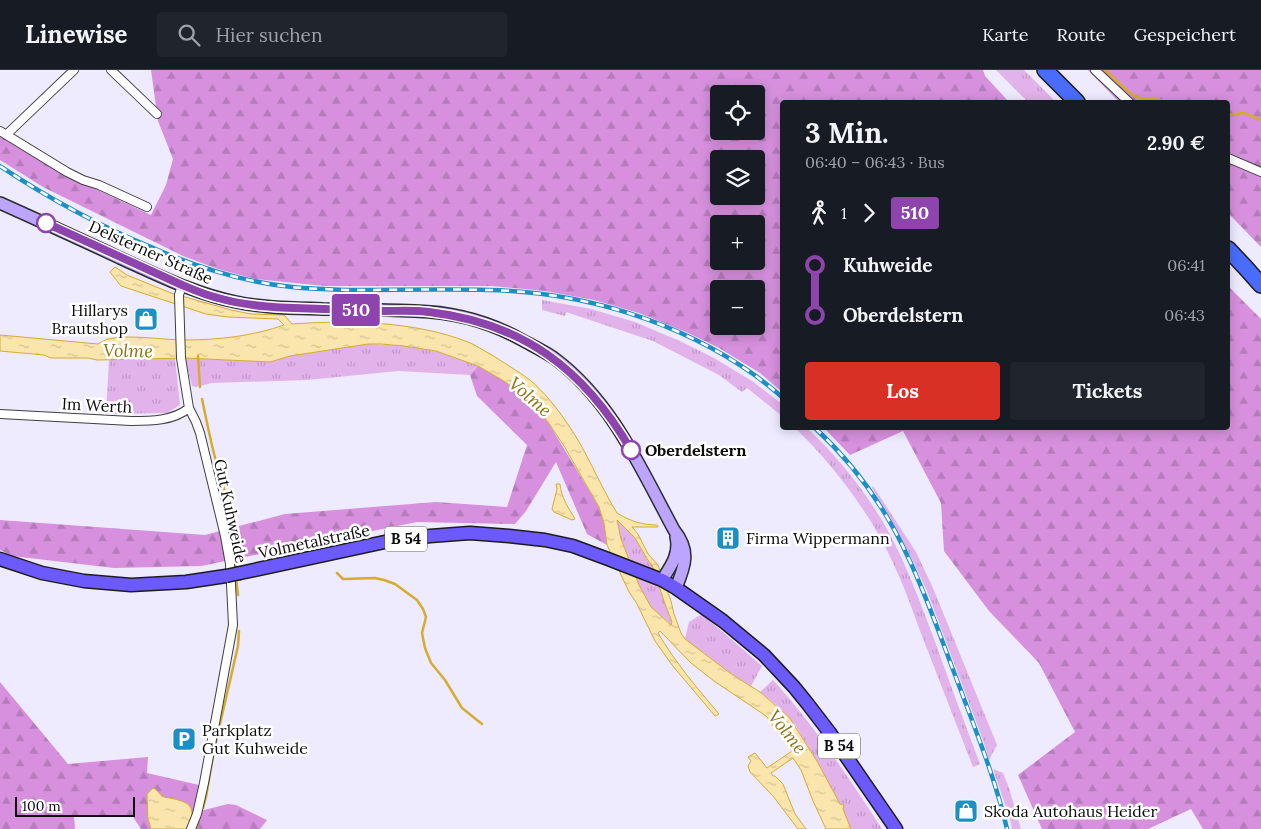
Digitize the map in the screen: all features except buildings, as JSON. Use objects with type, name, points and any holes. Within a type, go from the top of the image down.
[{"type":"highway","points":[[1035,70],[1064,100]]},
{"type":"highway","points":[[1045,70],[1075,100]]},
{"type":"highway","points":[[1230,251],[1261,285]]},
{"type":"highway","points":[[1230,262],[1261,296]]},
{"type":"main road","name":"Volmetalstraße","points":[[0,559],[42,573],[84,581],[131,585],[186,582],[226,576],[394,540],[456,534],[489,534],[545,540],[573,546],[662,580]]},
{"type":"main road","name":"B 54","points":[[662,580],[723,621],[776,666],[830,733],[896,829]]},
{"type":"street","points":[[74,70],[3,133],[67,172],[147,207]]},
{"type":"street","points":[[111,70],[157,114]]},
{"type":"street","points":[[1095,70],[1127,100]]},
{"type":"street","points":[[1230,159],[1261,172]]},
{"type":"street","name":"Delsterner Straße","points":[[0,203],[68,233],[180,290],[255,306],[416,311],[444,314],[472,319],[496,327],[546,353],[582,384],[602,407],[631,450],[674,530],[681,538],[685,549],[685,558],[676,588]]},
{"type":"street","name":"Gut Kuhweide","points":[[180,290],[181,358],[189,408],[200,433],[225,536],[230,564],[234,625],[204,782],[197,814],[191,829]]},
{"type":"street","name":"Im Werth","points":[[0,414],[149,421],[167,419],[183,413],[189,408]]},
{"type":"street","name":"Delsterner Straße","points":[[662,580],[672,564],[678,549],[674,530]]},
{"type":"green space","points":[[151,70],[983,70],[985,76],[1007,100],[780,100],[780,390],[760,373],[719,348],[639,313],[594,300],[545,291],[491,286],[325,286],[255,279],[218,269],[183,256],[43,187],[0,160],[0,135],[57,171],[151,215],[166,185],[173,159],[158,121]]},
{"type":"green space","points":[[996,70],[1024,70],[1054,100],[1026,100]]},
{"type":"green space","points":[[1088,70],[1261,70],[1261,247],[1230,215],[1230,100],[1117,100]]},
{"type":"green space","points":[[1230,288],[1261,319],[1261,829],[1203,829],[1191,809],[1148,829],[1042,829],[1018,775],[1075,732],[1039,663],[989,611],[944,551],[941,503],[903,431],[850,455],[826,430],[1230,430]]},
{"type":"green space","points":[[542,300],[591,309],[635,322],[682,342],[714,358],[752,381],[780,402],[780,414],[747,388],[742,392],[719,375],[653,341],[566,312],[565,316],[542,310]]},
{"type":"green space","points":[[368,344],[404,346],[435,351],[478,366],[470,375],[398,371],[307,380],[212,383],[196,387],[192,386],[185,358],[270,362],[290,356]]},
{"type":"green space","points":[[175,358],[180,405],[167,413],[106,414],[109,360]]},
{"type":"green space","points":[[478,366],[504,381],[530,400],[548,422],[599,507],[604,523],[607,545],[587,534],[556,462],[526,511],[515,524],[417,522],[201,566],[114,568],[12,556],[0,550],[0,520],[205,535],[285,514],[436,502],[507,507],[527,445],[477,396],[470,375]]},
{"type":"green space","points":[[797,430],[809,430],[838,460],[866,496],[891,536],[922,607],[980,764],[973,767],[905,591],[875,528],[851,492]]},
{"type":"green space","points":[[873,486],[916,552],[933,588],[997,745],[989,760],[927,591],[891,519],[872,488]]},
{"type":"green space","points":[[618,519],[635,538],[652,565],[672,625],[651,607],[639,585],[621,539]]},
{"type":"green space","points":[[702,614],[762,666],[751,686],[730,673],[685,639],[689,622]]},
{"type":"green space","points":[[773,680],[817,733],[882,829],[851,829],[817,761],[795,725],[780,708],[760,692]]},
{"type":"green space","points":[[0,682],[68,764],[148,757],[147,773],[199,785],[200,811],[228,804],[236,805],[267,820],[260,829],[189,829],[192,813],[187,803],[147,794],[148,819],[151,829],[141,829],[133,817],[74,816],[75,829],[0,829]]},
{"type":"green space","points":[[993,769],[1003,773],[1021,829],[1012,829]]},
{"type":"water","name":"Volme","points":[[115,267],[127,275],[171,293],[231,310],[251,314],[284,315],[292,324],[358,322],[404,326],[447,335],[474,345],[530,380],[550,400],[563,417],[587,456],[617,513],[636,522],[657,525],[658,527],[632,527],[638,534],[648,554],[658,565],[674,614],[685,639],[730,673],[760,692],[789,717],[817,761],[840,804],[844,805],[843,809],[851,829],[826,829],[801,770],[793,758],[771,773],[783,784],[795,814],[806,829],[798,829],[773,796],[750,772],[748,766],[751,761],[748,757],[755,753],[767,768],[792,751],[766,716],[691,663],[660,631],[658,633],[672,654],[719,714],[715,716],[672,665],[655,641],[607,545],[604,523],[599,507],[564,446],[530,400],[504,381],[478,366],[436,351],[404,346],[368,344],[290,356],[270,362],[185,358],[97,360],[88,358],[51,358],[44,355],[0,351],[0,335],[98,344],[108,339],[126,337],[185,340],[223,338],[248,335],[284,325],[278,319],[206,314],[121,286],[110,272]],"holes":[[[617,520],[635,538],[652,565],[672,622],[671,625],[651,607],[639,585],[621,539]]]},
{"type":"water","points":[[556,484],[560,484],[563,498],[575,519],[572,520],[554,512],[552,509],[557,489]]},
{"type":"water","points":[[153,788],[163,796],[188,804],[192,811],[189,829],[151,829],[148,819],[147,794]]},
{"type":"waterway","points":[[1105,70],[1131,94],[1140,98],[1160,100]]},
{"type":"waterway","points":[[1230,115],[1244,113],[1261,120]]},
{"type":"waterway","points":[[198,356],[200,387]]},
{"type":"waterway","points":[[202,399],[216,463],[228,502],[236,569]]},
{"type":"waterway","points":[[337,573],[343,579],[375,578],[384,580],[395,584],[417,600],[426,617],[422,633],[431,663],[445,680],[462,708],[482,724]]},
{"type":"waterway","points":[[236,577],[238,595]]},
{"type":"waterway","points":[[203,808],[238,646],[239,631]]},
{"type":"waterway","points":[[196,829],[199,819]]},
{"type":"railway","points":[[0,166],[55,200],[112,230],[168,254],[220,273],[274,285],[299,288],[346,290],[489,290],[524,292],[594,304],[629,313],[695,340],[756,376],[780,395]]},
{"type":"railway","points":[[817,430],[843,457],[868,488],[890,522],[908,557],[929,605],[979,740],[1007,829]]},
{"type":"bus line","name":"510","points":[[46,223],[201,294],[219,299],[255,306],[429,312],[472,319],[501,329],[546,353],[564,366],[602,407],[631,450]]},
{"type":"place","name":"Hillarys Brautshop","points":[[146,319]]},
{"type":"place","name":"Oberdelstern","points":[[631,450]]},
{"type":"place","name":"Firma Wippermann","points":[[728,538]]},
{"type":"place","name":"Parkplatz Gut Kuhweide","points":[[184,739]]},
{"type":"place","name":"Skoda Autohaus Heider","points":[[966,811]]}]
